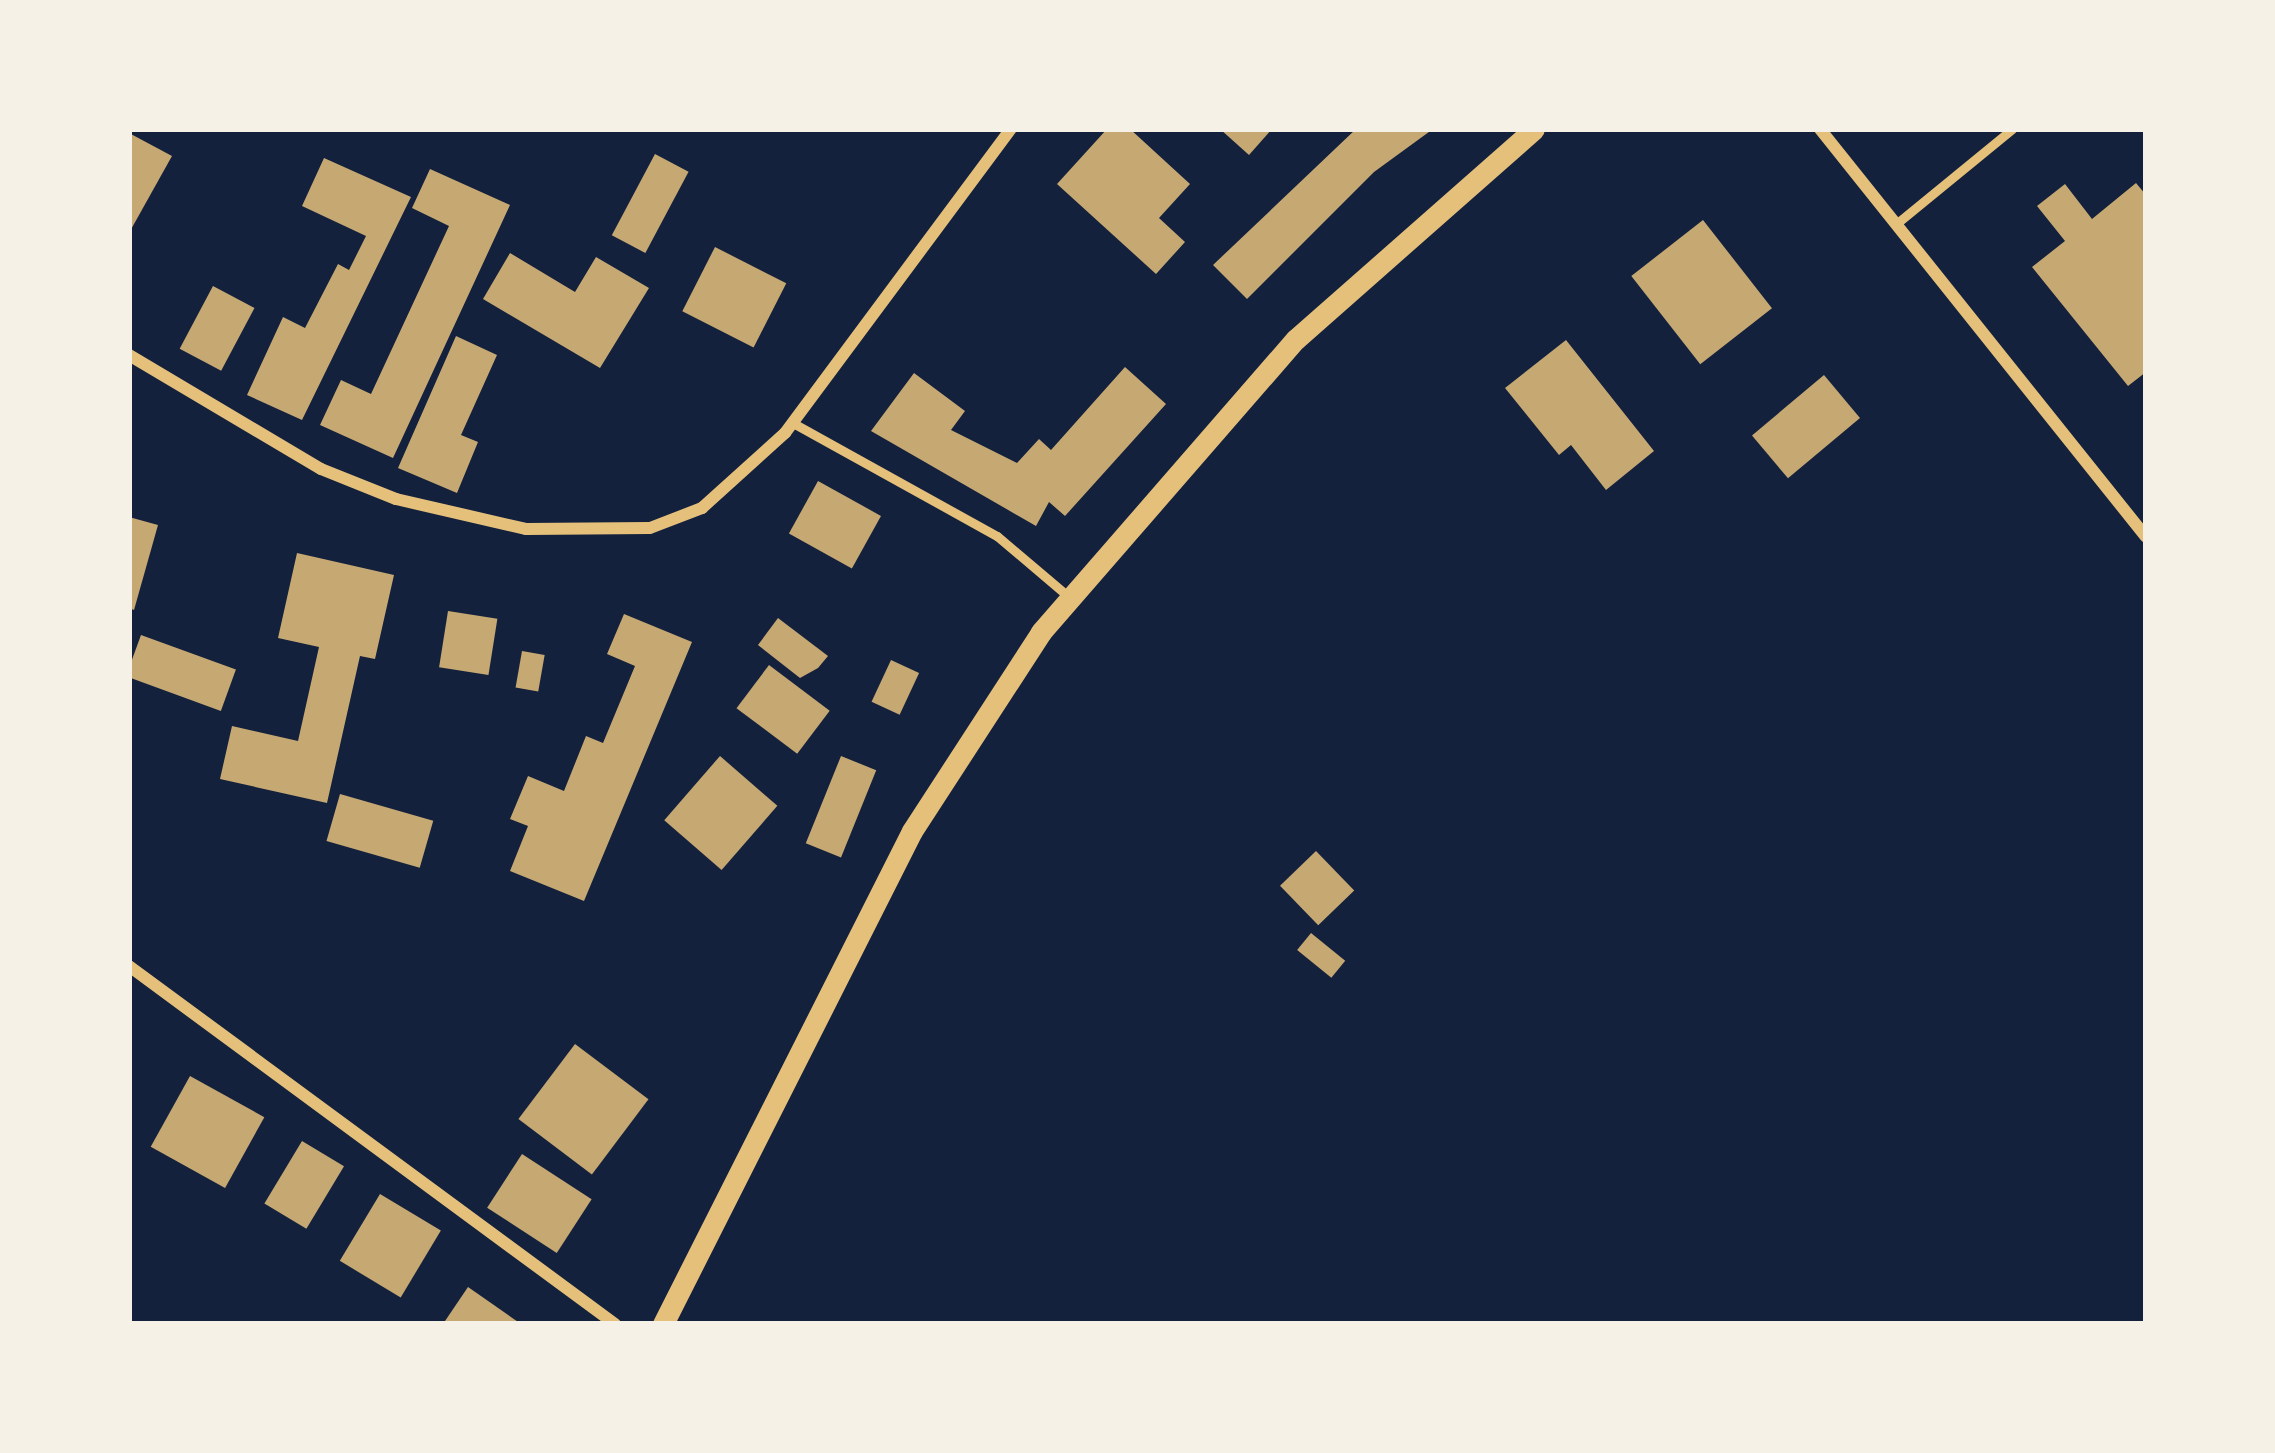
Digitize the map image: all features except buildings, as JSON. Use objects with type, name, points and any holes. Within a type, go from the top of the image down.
[{"type":"street","points":[[129,355],[321,469],[526,529],[602,535],[668,522],[740,480],[794,423],[1011,129]]},
{"type":"street","points":[[664,1324],[912,831],[1069,597],[1296,339],[1534,129]]},
{"type":"street","points":[[1820,129],[2146,537]]},
{"type":"street","points":[[129,966],[615,1324]]},
{"type":"lane","points":[[1897,224],[2012,129]]},
{"type":"lane","points":[[794,423],[997,536],[1069,597]]}]
